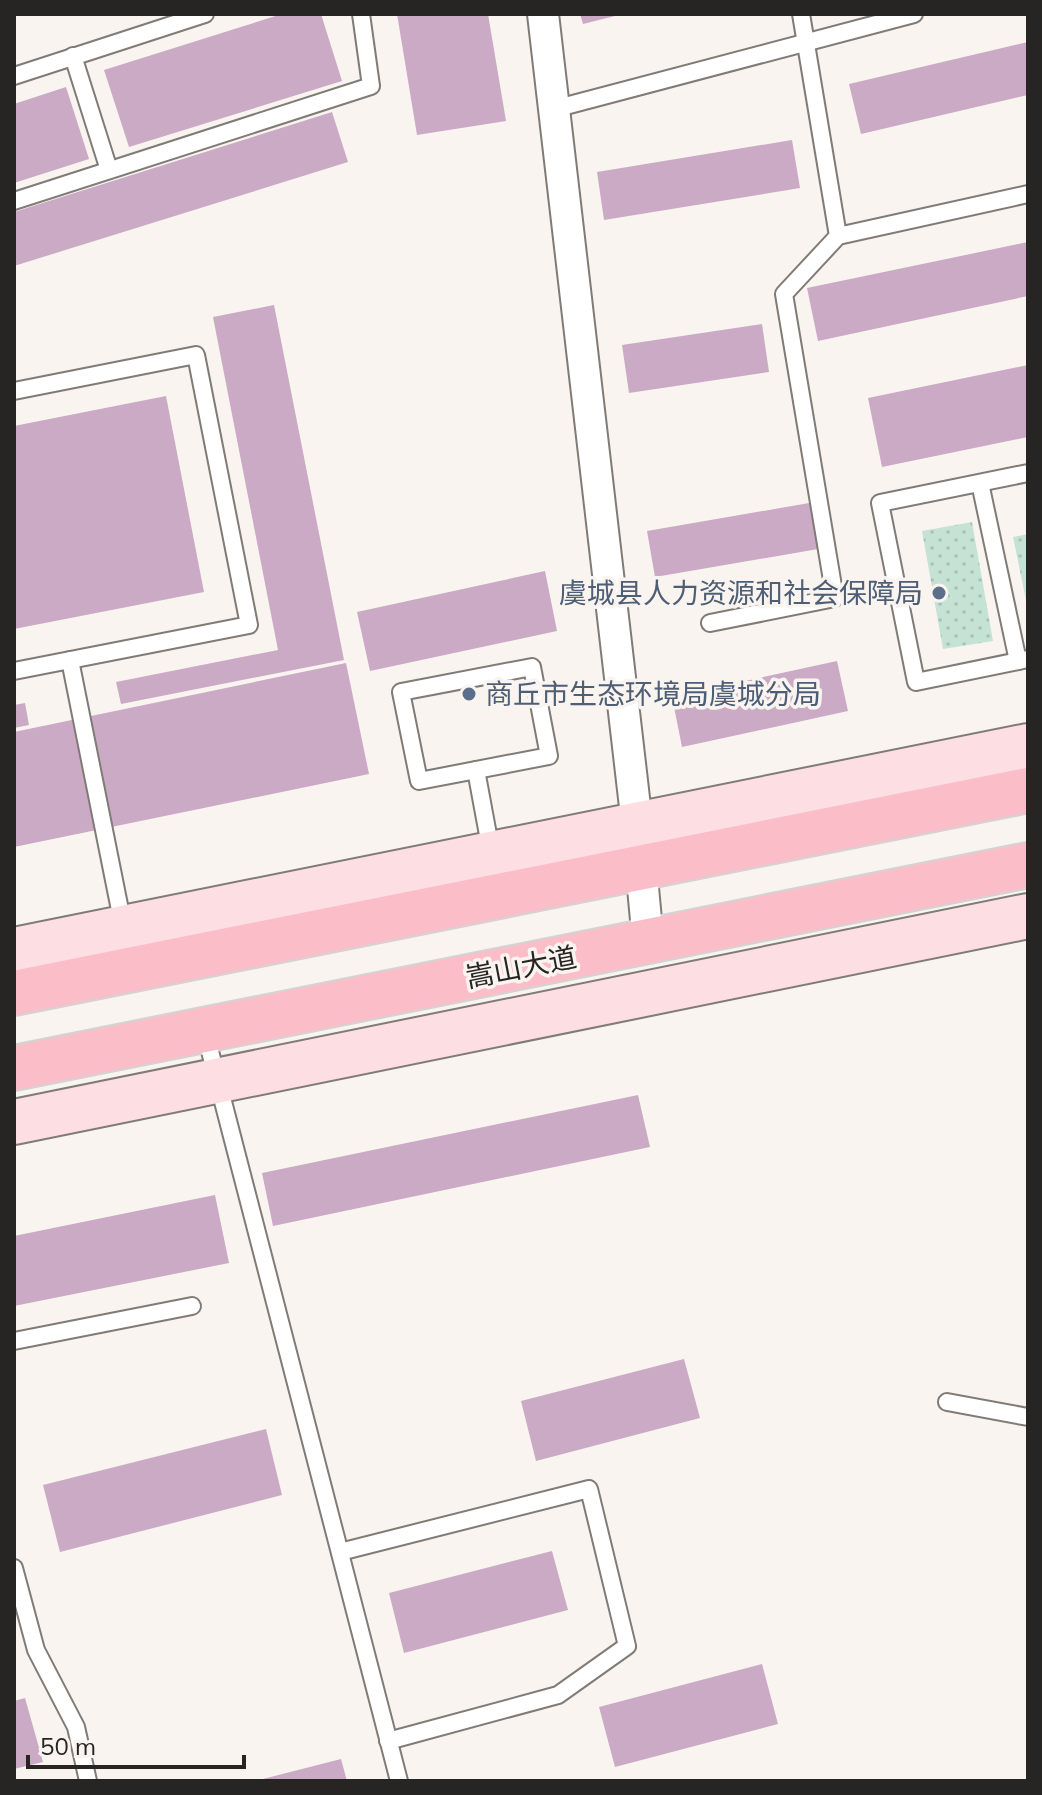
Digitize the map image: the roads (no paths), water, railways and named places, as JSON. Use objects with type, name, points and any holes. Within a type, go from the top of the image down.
[{"type":"main road","points":[[495,875],[637,824],[1028,746]]},
{"type":"main road","points":[[14,993],[128,949],[495,875],[642,867],[1028,790]]},
{"type":"main road","name":"嵩山大道","points":[[14,1068],[1028,865]]},
{"type":"main road","points":[[14,1122],[1028,916]]},
{"type":"main road","points":[[14,950],[128,949]]},
{"type":"street","points":[[543,14],[648,941]]},
{"type":"lane","points":[[14,76],[205,14]]},
{"type":"lane","points":[[14,201],[371,86],[361,14]]},
{"type":"lane","points":[[801,14],[838,236]]},
{"type":"lane","points":[[554,109],[914,14]]},
{"type":"lane","points":[[73,56],[109,170]]},
{"type":"lane","points":[[710,623],[835,598],[784,294],[838,236],[1028,194]]},
{"type":"lane","points":[[14,391],[196,355],[249,625],[14,671]]},
{"type":"lane","points":[[980,483],[1023,660],[916,682],[880,503],[1028,473]]},
{"type":"lane","points":[[70,660],[128,949]]},
{"type":"lane","points":[[532,667],[549,756],[476,770],[419,781],[401,692],[532,667]]},
{"type":"lane","points":[[476,770],[495,875]]},
{"type":"lane","points":[[204,1030],[399,1781]]},
{"type":"lane","points":[[14,1341],[192,1306]]},
{"type":"lane","points":[[947,1402],[1028,1417]]},
{"type":"lane","points":[[340,1552],[589,1489],[627,1646],[558,1695],[388,1741]]},
{"type":"lane","points":[[14,1568],[36,1650],[76,1727],[88,1781]]},
{"type":"place","name":"虞城县人力资源和社会保障局","points":[[939,593]]},
{"type":"place","name":"商丘市生态环境局虞城分局","points":[[469,694]]}]
